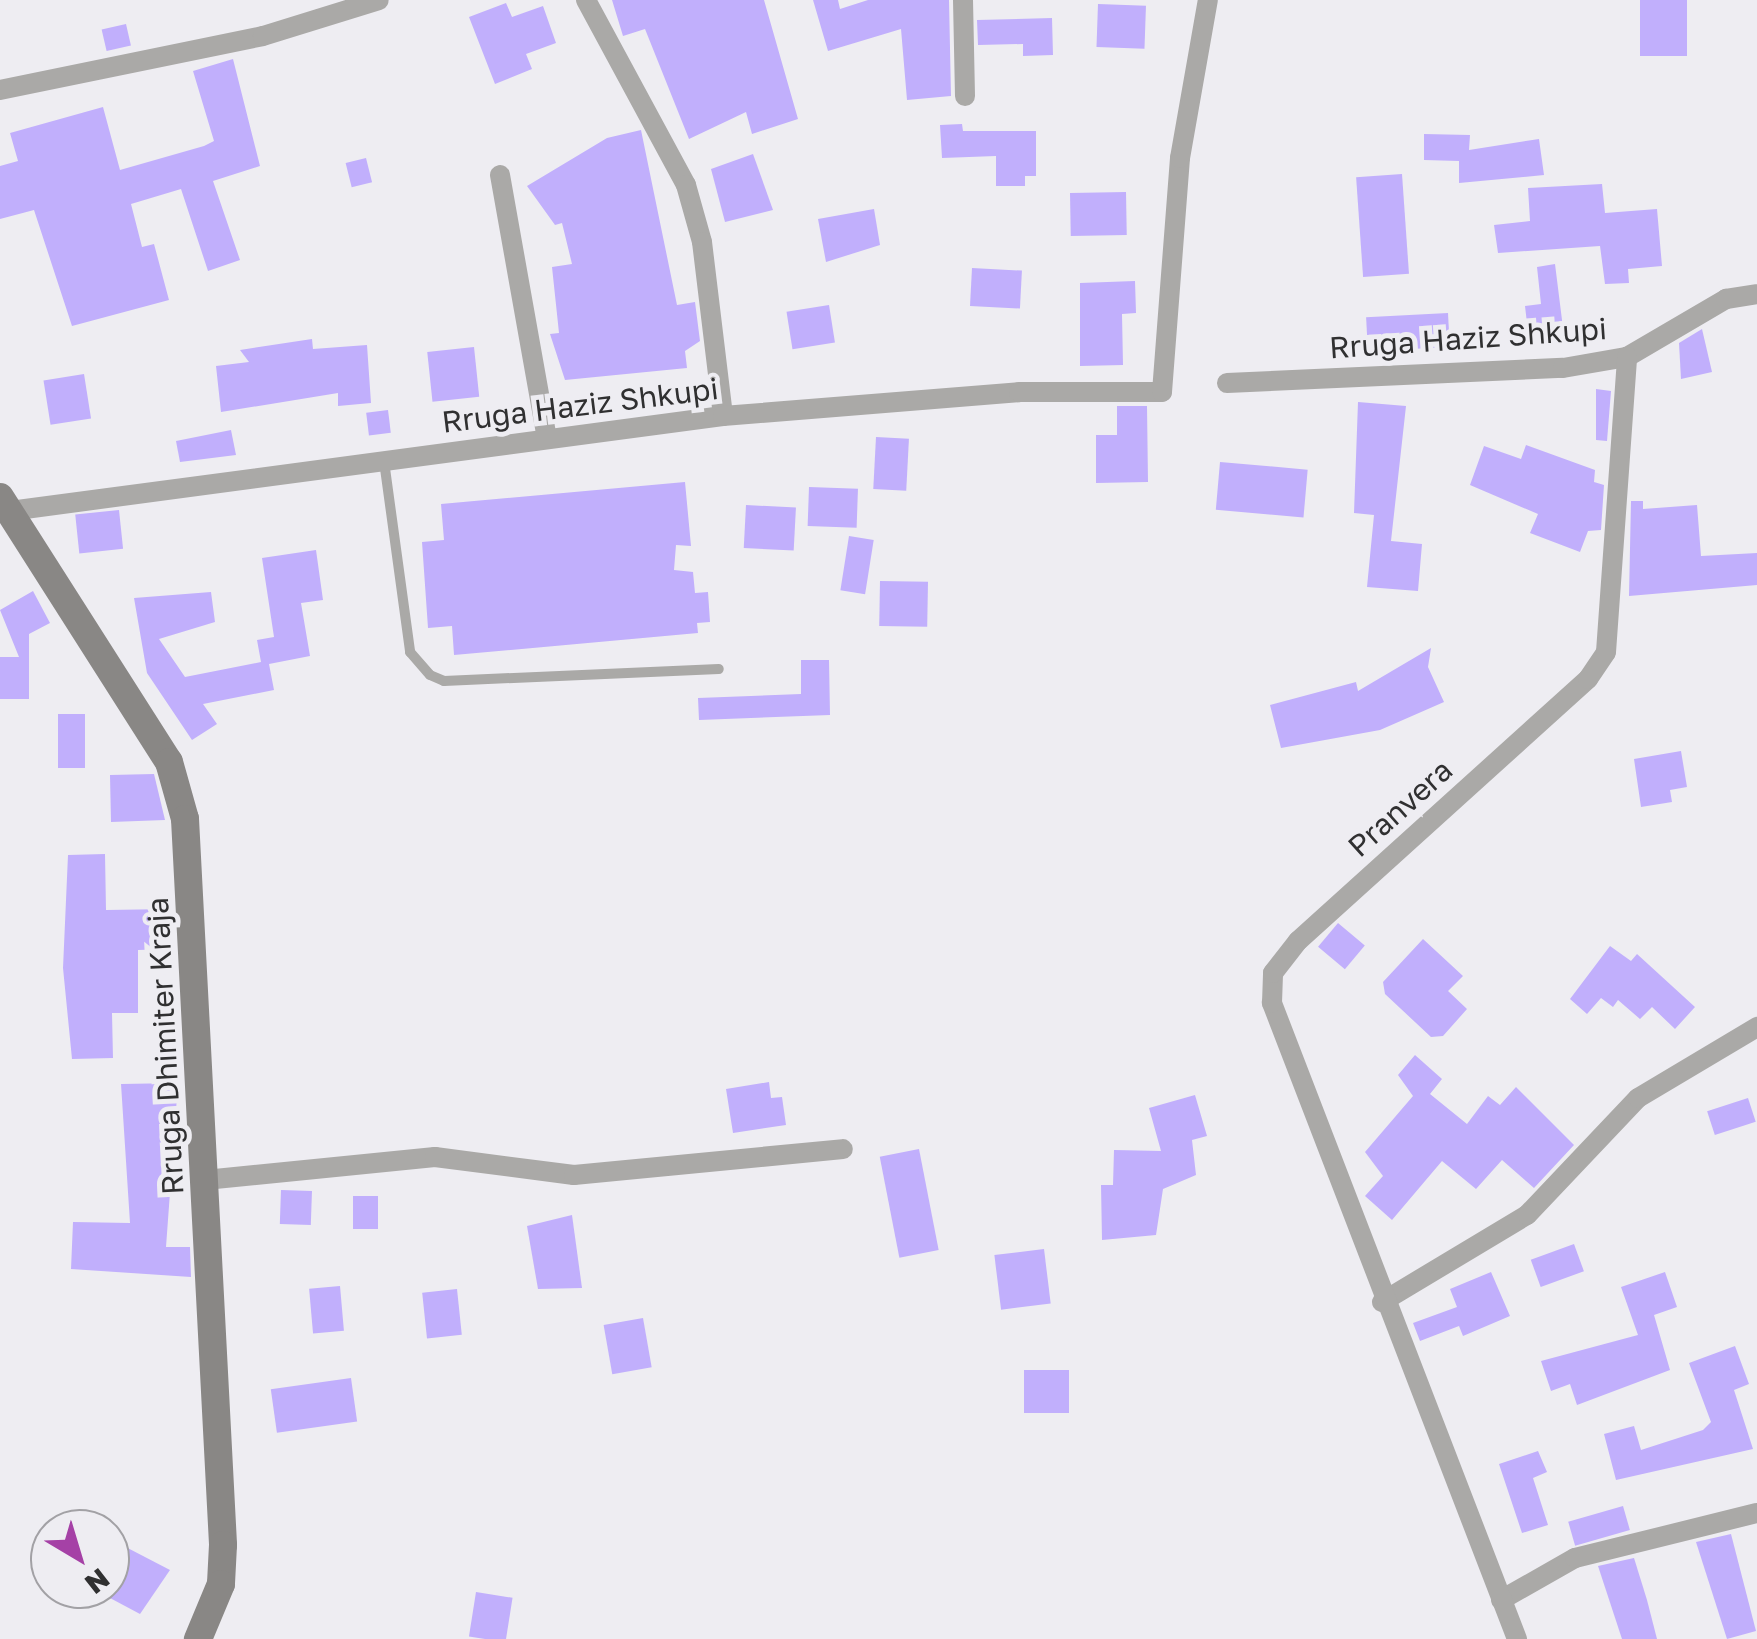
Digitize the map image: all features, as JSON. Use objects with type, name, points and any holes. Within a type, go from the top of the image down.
[{"type":"street","points":[[0,90],[263,36],[379,0]]},
{"type":"street","points":[[586,0],[686,185],[702,242],[722,416]]},
{"type":"street","points":[[963,0],[965,96]]},
{"type":"street","name":"Rruga Haziz Shkupi","points":[[5,504],[384,461],[722,416],[1019,392],[1162,392],[1180,158],[1208,0]]},
{"type":"street","points":[[500,175],[547,439]]},
{"type":"street","name":"Rruga Haziz Shkupi","points":[[1226,382],[1563,368],[1627,357],[1726,299],[1757,294]]},
{"type":"street","name":"Pranvera","points":[[1517,1639],[1382,1302],[1272,1002],[1273,972],[1298,941],[1588,678],[1606,652],[1627,357]]},
{"type":"street","name":"Rruga Dhimiter Kraja","points":[[5,504],[169,762],[185,819],[223,1546],[221,1584],[198,1639]]},
{"type":"street","points":[[1382,1302],[1526,1216],[1638,1098],[1757,1027]]},
{"type":"street","points":[[205,1180],[435,1157],[574,1175],[843,1149]]},
{"type":"street","points":[[1502,1600],[1574,1558],[1757,1513]]},
{"type":"lane","points":[[384,461],[410,652],[430,674],[444,682],[719,669]]},
{"type":"building","points":[[612,0],[764,0],[798,119],[752,134],[746,112],[689,139],[645,29],[623,36]]},
{"type":"building","points":[[813,0],[838,0],[840,9],[868,0],[949,0],[951,96],[907,100],[901,29],[828,51]]},
{"type":"building","points":[[1640,0],[1687,0],[1687,56],[1640,56]]},
{"type":"building","points":[[506,3],[512,17],[543,6],[556,43],[526,54],[532,69],[495,84],[469,17]]},
{"type":"building","points":[[1098,4],[1146,6],[1144,49],[1096,47]]},
{"type":"building","points":[[1052,18],[1053,55],[1023,56],[1023,44],[978,45],[977,20]]},
{"type":"building","points":[[126,24],[131,45],[107,51],[102,30]]},
{"type":"building","points":[[233,59],[260,166],[213,181],[240,260],[208,271],[181,189],[131,204],[142,247],[154,244],[169,300],[72,326],[34,210],[0,219],[0,166],[18,161],[10,133],[103,107],[120,170],[204,146],[214,141],[193,71]]},
{"type":"building","points":[[962,124],[963,131],[1036,131],[1036,176],[1025,176],[1025,186],[996,186],[996,156],[942,158],[940,125]]},
{"type":"building","points":[[641,130],[677,305],[695,302],[700,341],[685,351],[687,368],[565,380],[550,334],[559,333],[552,267],[572,264],[562,223],[555,225],[527,186],[607,138]]},
{"type":"building","points":[[1424,134],[1470,135],[1469,150],[1539,139],[1544,175],[1459,183],[1459,161],[1424,160]]},
{"type":"building","points":[[753,154],[773,210],[725,222],[711,169]]},
{"type":"building","points":[[366,158],[372,182],[352,187],[346,163]]},
{"type":"building","points":[[1402,174],[1409,274],[1363,277],[1356,177]]},
{"type":"building","points":[[1602,184],[1605,213],[1657,209],[1662,266],[1628,269],[1629,283],[1605,284],[1600,246],[1498,253],[1494,225],[1530,221],[1528,188]]},
{"type":"building","points":[[1126,192],[1127,235],[1071,236],[1070,193]]},
{"type":"building","points":[[874,209],[880,245],[826,262],[818,219]]},
{"type":"building","points":[[1555,264],[1563,328],[1528,332],[1525,306],[1541,304],[1537,267]]},
{"type":"building","points":[[972,268],[1022,271],[1020,309],[970,306]]},
{"type":"building","points":[[1135,281],[1136,313],[1122,314],[1123,365],[1080,366],[1080,283]]},
{"type":"building","points":[[829,305],[835,343],[792,349],[787,312]]},
{"type":"building","points":[[1448,313],[1450,347],[1368,351],[1366,317]]},
{"type":"building","points":[[1702,329],[1712,372],[1681,379],[1679,343]]},
{"type":"building","points":[[312,339],[313,349],[367,345],[371,403],[338,406],[338,393],[221,412],[216,366],[249,362],[240,350]]},
{"type":"building","points":[[474,347],[479,397],[432,402],[427,352]]},
{"type":"building","points":[[84,374],[91,418],[51,425],[44,380]]},
{"type":"building","points":[[1596,389],[1611,391],[1607,441],[1596,440]]},
{"type":"building","points":[[1358,402],[1406,406],[1391,541],[1422,544],[1418,591],[1367,587],[1374,515],[1354,513]]},
{"type":"building","points":[[1117,406],[1147,406],[1148,482],[1096,483],[1096,435],[1117,435]]},
{"type":"building","points":[[388,410],[391,433],[369,436],[366,413]]},
{"type":"building","points":[[231,430],[236,455],[180,462],[176,441]]},
{"type":"building","points":[[876,437],[909,439],[906,491],[873,489]]},
{"type":"building","points":[[1526,445],[1595,470],[1594,482],[1604,485],[1601,530],[1588,531],[1580,552],[1530,533],[1538,514],[1470,485],[1484,446],[1521,459]]},
{"type":"building","points":[[1220,462],[1308,470],[1303,517],[1216,510]]},
{"type":"building","points":[[685,482],[691,546],[676,545],[674,570],[693,572],[695,593],[708,592],[710,622],[697,623],[698,633],[454,655],[452,626],[428,628],[422,542],[444,540],[441,504]]},
{"type":"building","points":[[809,487],[858,489],[857,528],[808,526]]},
{"type":"building","points":[[1631,501],[1643,501],[1643,509],[1697,505],[1701,556],[1757,553],[1757,585],[1629,596]]},
{"type":"building","points":[[746,505],[796,508],[794,551],[744,548]]},
{"type":"building","points":[[119,510],[123,549],[79,553],[75,515]]},
{"type":"building","points":[[849,536],[874,540],[865,594],[840,590]]},
{"type":"building","points":[[316,550],[323,600],[301,603],[310,656],[269,664],[274,690],[203,704],[217,724],[192,740],[147,673],[134,598],[211,592],[215,622],[159,639],[185,677],[261,662],[257,640],[274,637],[262,558]]},
{"type":"building","points":[[880,581],[928,582],[927,627],[879,626]]},
{"type":"building","points":[[33,591],[50,623],[29,634],[29,699],[0,699],[0,657],[19,657],[0,610]]},
{"type":"building","points":[[1431,648],[1428,667],[1444,702],[1380,730],[1281,748],[1270,705],[1356,682],[1358,691]]},
{"type":"building","points":[[801,660],[829,660],[830,715],[699,720],[698,698],[801,694]]},
{"type":"building","points":[[58,714],[85,714],[85,768],[58,768]]},
{"type":"building","points":[[1681,751],[1687,787],[1670,790],[1672,802],[1641,807],[1634,759]]},
{"type":"building","points":[[154,774],[165,820],[111,822],[110,775]]},
{"type":"building","points":[[105,854],[106,910],[171,909],[171,949],[138,950],[138,1013],[112,1013],[113,1058],[72,1059],[63,968],[68,855]]},
{"type":"building","points":[[1338,923],[1365,945],[1345,969],[1318,947]]},
{"type":"building","points":[[1423,939],[1463,976],[1448,991],[1467,1009],[1443,1036],[1431,1037],[1385,994],[1383,982]]},
{"type":"building","points":[[1610,946],[1631,961],[1637,954],[1695,1007],[1675,1029],[1652,1007],[1640,1019],[1618,1000],[1613,1007],[1601,998],[1587,1014],[1570,999]]},
{"type":"building","points":[[1415,1055],[1442,1079],[1430,1094],[1467,1124],[1488,1096],[1500,1105],[1516,1087],[1574,1145],[1534,1188],[1502,1160],[1476,1189],[1442,1161],[1392,1220],[1365,1196],[1383,1176],[1365,1152],[1413,1096],[1398,1075]]},
{"type":"building","points":[[769,1082],[771,1098],[782,1097],[786,1125],[733,1133],[726,1089]]},
{"type":"building","points":[[178,1083],[166,1247],[190,1247],[191,1277],[71,1269],[73,1222],[130,1223],[121,1084]]},
{"type":"building","points":[[1195,1095],[1207,1136],[1192,1140],[1196,1175],[1163,1189],[1156,1235],[1102,1240],[1101,1185],[1113,1185],[1114,1150],[1161,1151],[1149,1108]]},
{"type":"building","points":[[1748,1098],[1756,1122],[1715,1135],[1707,1111]]},
{"type":"building","points":[[919,1149],[939,1250],[899,1258],[880,1157]]},
{"type":"building","points":[[281,1190],[312,1191],[311,1225],[280,1224]]},
{"type":"building","points":[[353,1196],[378,1196],[378,1229],[353,1229]]},
{"type":"building","points":[[572,1215],[582,1288],[538,1289],[527,1226]]},
{"type":"building","points":[[1574,1244],[1584,1271],[1541,1287],[1531,1260]]},
{"type":"building","points":[[1044,1249],[1051,1304],[1001,1310],[994,1255]]},
{"type":"building","points":[[1491,1272],[1510,1316],[1463,1336],[1459,1326],[1420,1341],[1413,1323],[1457,1307],[1450,1289]]},
{"type":"building","points":[[1665,1272],[1677,1307],[1654,1315],[1670,1370],[1577,1405],[1570,1384],[1551,1391],[1541,1361],[1638,1335],[1621,1287]]},
{"type":"building","points":[[340,1286],[344,1331],[313,1334],[309,1289]]},
{"type":"building","points":[[457,1289],[462,1335],[427,1338],[422,1293]]},
{"type":"building","points":[[643,1318],[652,1367],[612,1374],[604,1325]]},
{"type":"building","points":[[1735,1346],[1749,1384],[1734,1390],[1753,1449],[1616,1480],[1604,1434],[1634,1426],[1641,1450],[1703,1430],[1711,1422],[1689,1363]]},
{"type":"building","points":[[1024,1370],[1069,1370],[1069,1413],[1024,1413]]},
{"type":"building","points":[[351,1378],[357,1422],[277,1433],[271,1389]]},
{"type":"building","points":[[1538,1451],[1547,1472],[1533,1478],[1548,1525],[1522,1533],[1499,1464]]},
{"type":"building","points":[[1623,1506],[1630,1530],[1575,1546],[1568,1522]]},
{"type":"building","points":[[1731,1534],[1756,1631],[1727,1639],[1696,1542]]},
{"type":"building","points":[[130,1549],[170,1570],[140,1614],[130,1609]]},
{"type":"building","points":[[1634,1558],[1657,1639],[1622,1639],[1598,1566]]},
{"type":"building","points":[[476,1592],[513,1598],[506,1639],[469,1636]]}]
